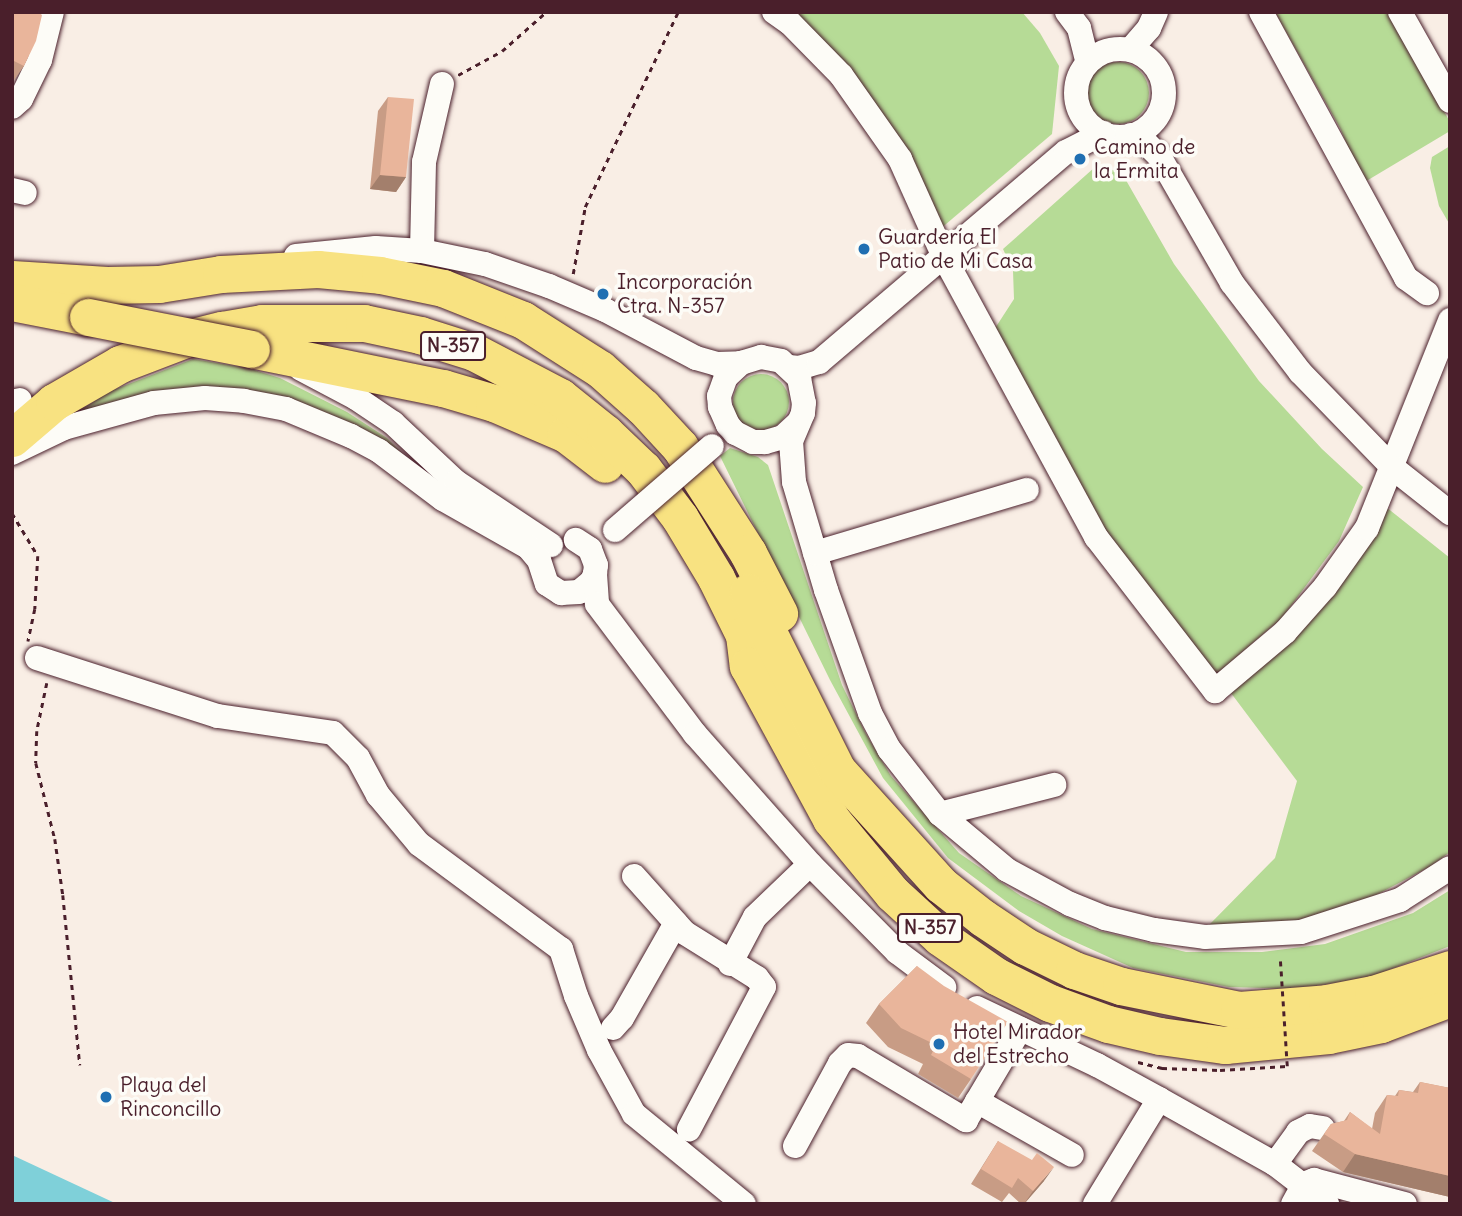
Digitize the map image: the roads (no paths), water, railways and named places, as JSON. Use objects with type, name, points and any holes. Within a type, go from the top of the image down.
[{"type":"highway","points":[[12,279],[107,285],[159,284],[221,274],[318,269],[380,275],[443,288],[523,320],[600,369],[643,407],[680,446],[748,553],[858,766],[870,803]]},
{"type":"highway","name":"N-357","points":[[15,429],[95,350],[171,320],[257,302],[367,300],[479,333],[569,382],[655,453],[699,508],[736,568],[837,770],[870,803],[902,845],[941,885],[983,918],[1050,958],[1121,986],[1239,1010],[1286,1008],[1373,994],[1450,969]]},
{"type":"highway","points":[[12,302],[443,388],[494,403],[566,434],[629,485],[656,515],[678,546],[732,647],[748,666]]},
{"type":"highway","name":"N-357","points":[[15,429],[54,402],[121,364],[185,339],[262,323],[364,323],[420,335],[474,352],[560,397],[605,433],[643,469],[680,518],[716,578],[744,635],[748,666],[811,785],[859,856],[940,937],[1025,991],[1108,1024],[1160,1037],[1225,1045],[1355,1030],[1415,1013],[1450,998]]},
{"type":"street","points":[[12,107],[21,99],[40,60],[52,12]]},
{"type":"street","points":[[774,12],[790,23],[841,75],[900,159],[944,257],[1096,537],[1215,691],[1285,632],[1325,587],[1367,528],[1450,320]]},
{"type":"street","points":[[1261,12],[1406,278],[1427,292]]},
{"type":"street","points":[[1400,12],[1450,101]]},
{"type":"street","points":[[1073,20],[1156,67],[1164,87],[1161,108],[1150,125],[1131,135]]},
{"type":"street","points":[[1073,20],[1088,64],[1076,88],[1079,109],[1094,125],[1131,135],[1146,143],[1159,156]]},
{"type":"street","points":[[1088,64],[1129,53],[1152,20]]},
{"type":"street","points":[[422,251],[424,162],[442,84]]},
{"type":"street","points":[[1156,117],[1154,142],[1159,156],[1233,283],[1300,372],[1393,468],[1450,513]]},
{"type":"street","points":[[221,274],[236,266],[332,250],[376,248],[422,251],[485,264],[570,295],[696,358],[717,364],[771,358],[789,367],[799,368],[819,362],[1066,152],[1094,125]]},
{"type":"street","points":[[251,349],[302,369],[356,398],[393,424],[456,482],[551,545]]},
{"type":"street","points":[[819,362],[804,393],[791,441],[790,460],[815,553],[870,713],[888,749],[940,814],[1007,870],[1069,904],[1105,918],[1154,930],[1205,937],[1301,932],[1400,901],[1450,868]]},
{"type":"street","points":[[741,363],[726,377],[719,396],[723,416],[731,429],[744,438],[765,443],[783,437],[798,423]]},
{"type":"street","points":[[789,367],[799,378],[804,393]]},
{"type":"street","points":[[15,429],[64,428],[154,403],[205,398],[286,409],[351,436],[379,452],[443,499],[528,547],[541,568],[544,579],[553,590],[597,604],[695,734],[810,864],[897,952],[961,1000],[1097,1065],[1159,1099],[1275,1164],[1298,1194],[1327,1204]]},
{"type":"street","points":[[570,594],[586,588],[612,533],[731,429]]},
{"type":"street","points":[[815,553],[1027,491]]},
{"type":"street","points":[[541,568],[545,552],[559,541],[612,533]]},
{"type":"street","points":[[576,540],[590,549],[596,569],[597,604]]},
{"type":"street","points":[[37,658],[218,716],[333,733],[358,758],[377,795],[419,844],[561,949],[599,1050],[634,1114],[744,1204]]},
{"type":"street","points":[[940,814],[1054,785]]},
{"type":"street","points":[[730,964],[755,917],[810,864]]},
{"type":"street","points":[[634,876],[695,941],[761,981],[763,991],[689,1129]]},
{"type":"street","points":[[613,1028],[622,1018],[676,923]]},
{"type":"street","points":[[795,1146],[843,1059],[858,1056],[966,1119],[1020,1030]]},
{"type":"street","points":[[1095,1204],[1159,1099]]},
{"type":"street","points":[[977,1101],[1072,1155]]},
{"type":"street","points":[[1275,1164],[1298,1132],[1310,1125],[1324,1128]]},
{"type":"street","points":[[1298,1194],[1314,1180],[1373,1194],[1372,1201],[1405,1204]]},
{"type":"water","points":[[12,1155],[117,1204],[12,1204]]},
{"type":"place","name":"Camino de la Ermita","points":[[1080,159]]},
{"type":"place","name":"Guardería El Patio de Mi Casa","points":[[864,249]]},
{"type":"place","name":"Incorporación Ctra. N-357","points":[[603,294]]},
{"type":"place","name":"Hotel Mirador del Estrecho","points":[[939,1044]]},
{"type":"place","name":"Playa del Rinconcillo","points":[[106,1097]]}]
